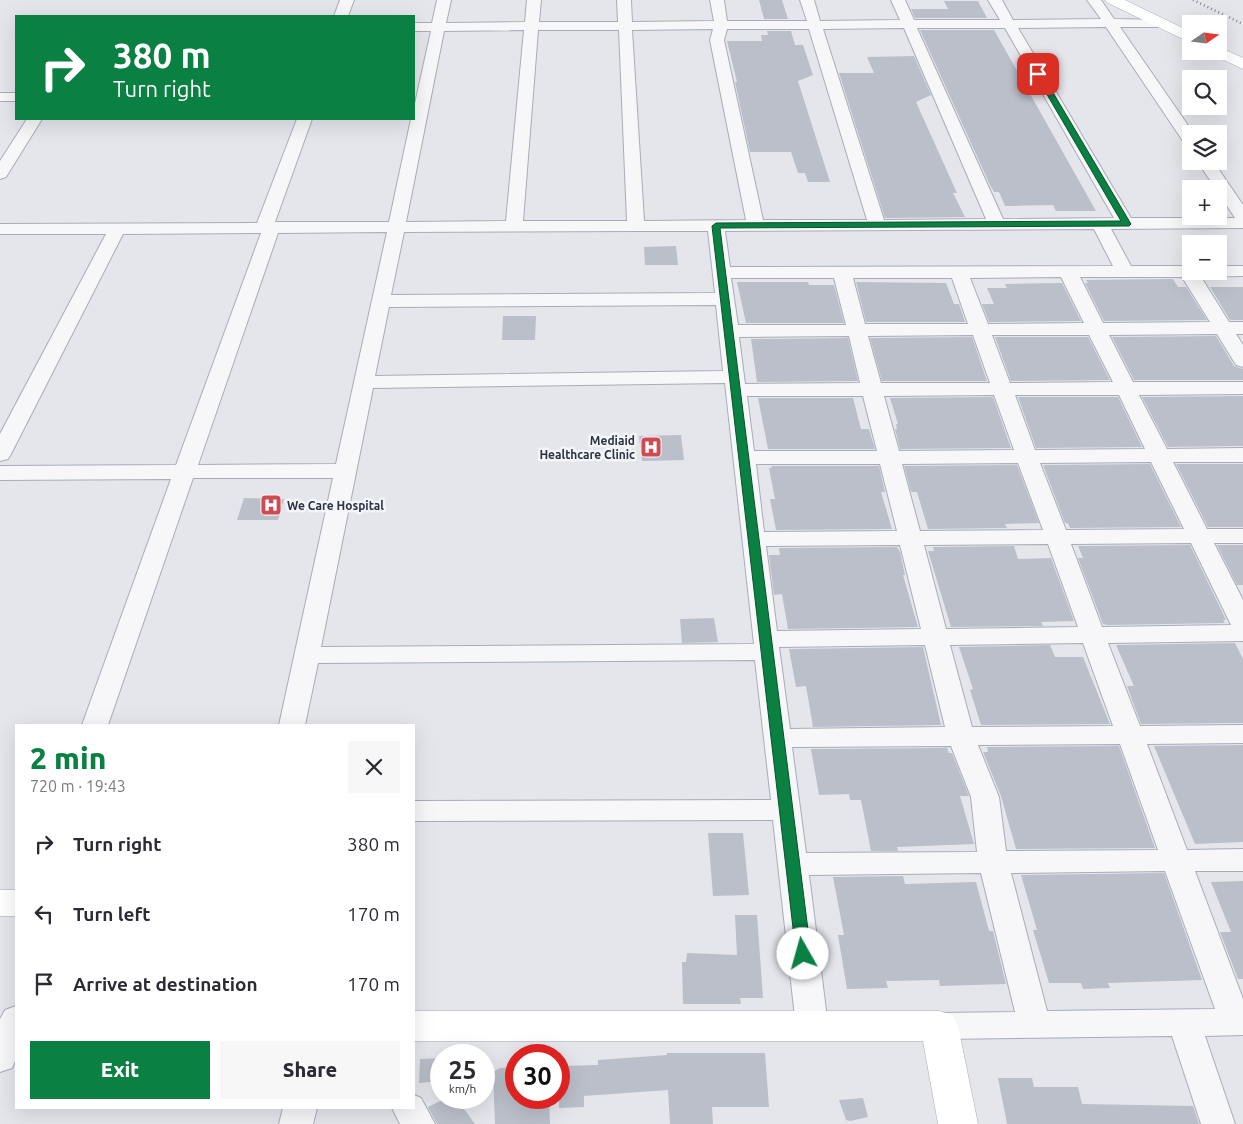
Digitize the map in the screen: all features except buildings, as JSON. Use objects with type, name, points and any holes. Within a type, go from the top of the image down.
[{"type":"street","points":[[341,15],[347,0]]},
{"type":"street","points":[[292,724],[444,0]]},
{"type":"street","points":[[514,227],[534,0]]},
{"type":"street","points":[[624,0],[636,226]]},
{"type":"street","points":[[717,0],[721,26],[717,40],[756,226]]},
{"type":"street","points":[[807,0],[877,225]]},
{"type":"street","points":[[898,0],[997,224]]},
{"type":"street","points":[[995,0],[1126,224]]},
{"type":"street","points":[[1094,0],[1182,129]]},
{"type":"street","points":[[1113,0],[1182,34]]},
{"type":"street","points":[[415,27],[1160,23]]},
{"type":"street","points":[[1228,56],[1243,64]]},
{"type":"street","points":[[0,97],[15,97]]},
{"type":"street","points":[[0,174],[33,120]]},
{"type":"street","points":[[95,724],[185,472],[304,120]]},
{"type":"street","points":[[1211,170],[1243,217]]},
{"type":"street","points":[[0,230],[1243,223]]},
{"type":"street","points":[[1100,224],[1125,272]]},
{"type":"street","points":[[716,226],[812,1026]]},
{"type":"street","points":[[0,454],[117,229]]},
{"type":"street","points":[[721,273],[1182,271]]},
{"type":"street","points":[[1227,271],[1243,271]]},
{"type":"street","points":[[842,272],[961,737],[985,797],[993,862],[1034,1025]]},
{"type":"street","points":[[415,1026],[939,1026],[1239,1022],[1176,860],[959,272]]},
{"type":"street","points":[[1068,272],[1243,625]]},
{"type":"street","points":[[1194,280],[1243,361]]},
{"type":"street","points":[[381,301],[725,299]]},
{"type":"street","points":[[729,332],[1243,328]]},
{"type":"street","points":[[364,382],[735,383],[872,390],[1243,388]]},
{"type":"street","points":[[744,458],[1243,455]]},
{"type":"street","points":[[0,473],[345,471]]},
{"type":"street","points":[[754,539],[1243,536]]},
{"type":"street","points":[[307,655],[766,645],[935,637],[1243,633]]},
{"type":"street","points":[[777,738],[1243,734]]},
{"type":"street","points":[[415,811],[786,810]]},
{"type":"street","points":[[792,864],[1243,860]]},
{"type":"street","points":[[0,903],[15,903]]},
{"type":"street","points":[[0,1058],[15,1020]]},
{"type":"street","points":[[1184,1023],[1218,1124]]},
{"type":"street","points":[[939,1026],[958,1124]]},
{"type":"street","points":[[296,1124],[300,1109]]},
{"type":"street","points":[[410,1109],[418,1124]]},
{"type":"railway","points":[[1193,0],[1243,24]]},
{"type":"place","name":"Mediaid Healthcare Clinic","points":[[651,447]]},
{"type":"place","name":"We Care Hospital","points":[[271,505]]},
{"type":"route","points":[[803,954],[716,226],[1126,224],[1038,74]]}]
